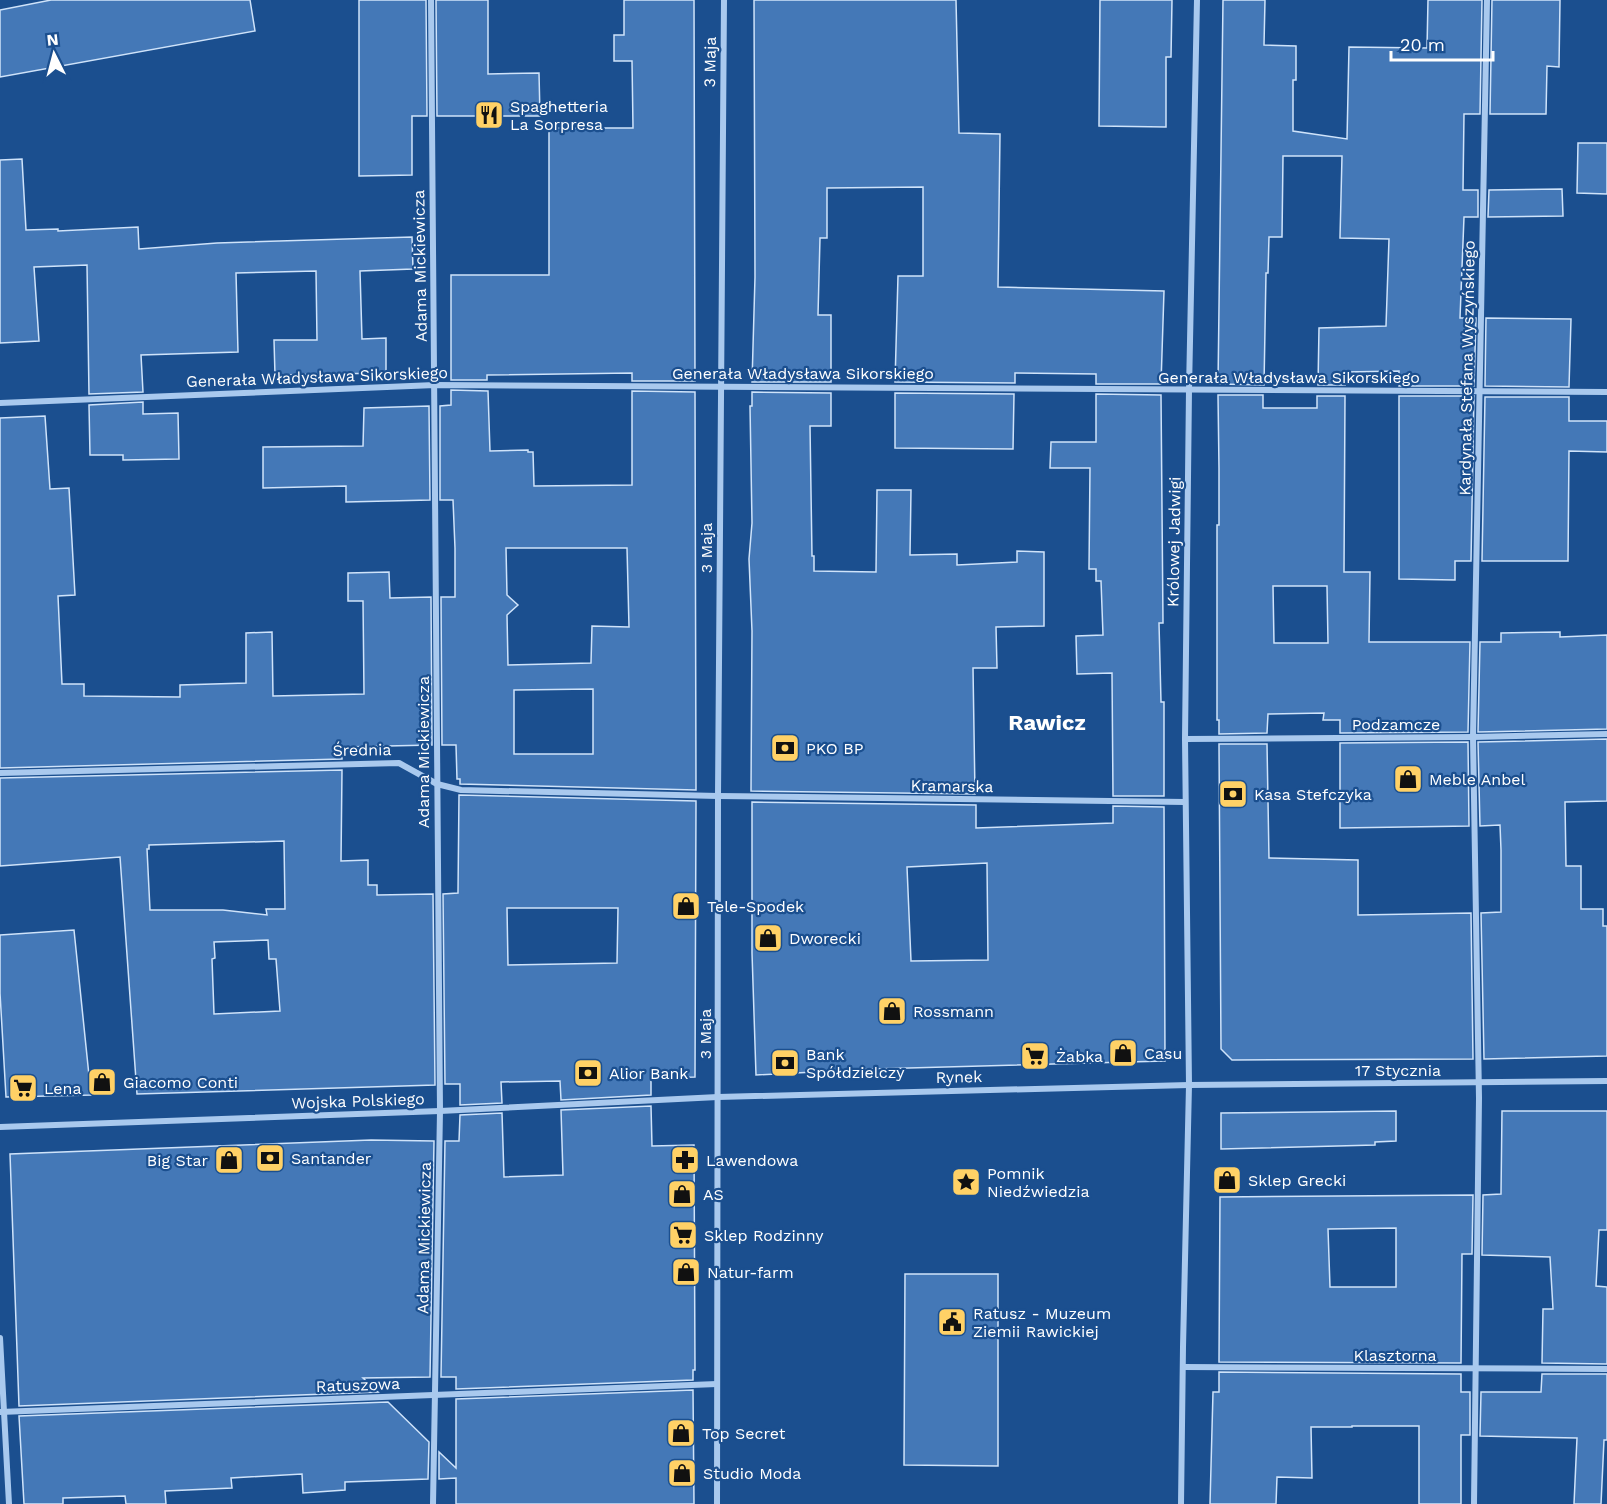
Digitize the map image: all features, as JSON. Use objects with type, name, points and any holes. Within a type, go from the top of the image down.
[{"type":"street","name":"Adama Mickiewicza","points":[[431,0],[440,1111],[433,1504]]},
{"type":"street","name":"3 Maja","points":[[718,1097],[720,386],[724,0]]},
{"type":"street","name":"Królowej Jadwigi","points":[[1189,1085],[1185,739],[1197,0]]},
{"type":"street","name":"Kardynała Stefana Wyszyńskiego","points":[[1474,1504],[1479,1083],[1473,737],[1487,0]]},
{"type":"street","name":"Generała Władysława Sikorskiego","points":[[0,403],[435,385],[1607,392]]},
{"type":"street","name":"Podzamcze","points":[[1185,739],[1607,734]]},
{"type":"street","name":"Średnia","points":[[0,773],[399,763],[437,784],[461,790],[718,796]]},
{"type":"street","name":"Kramarska","points":[[718,796],[1185,802]]},
{"type":"street","name":"17 Stycznia","points":[[1189,1085],[1607,1081]]},
{"type":"street","name":"Rynek","points":[[718,1097],[1189,1085]]},
{"type":"street","points":[[1181,1504],[1189,1085]]},
{"type":"street","name":"Wojska Polskiego","points":[[0,1127],[440,1111],[718,1097]]},
{"type":"street","points":[[717,1504],[718,1097]]},
{"type":"street","points":[[0,1338],[2,1412],[9,1504]]},
{"type":"street","name":"Klasztorna","points":[[1183,1367],[1607,1369]]},
{"type":"street","name":"Ratuszowa","points":[[2,1412],[717,1384]]},
{"type":"building","points":[[51,0],[250,0],[255,31],[0,77],[0,10]]},
{"type":"building","points":[[359,0],[426,0],[427,116],[412,116],[412,175],[359,176]]},
{"type":"building","points":[[436,0],[488,0],[488,74],[539,73],[540,116],[437,116]]},
{"type":"building","points":[[624,0],[694,0],[695,381],[632,381],[632,373],[487,375],[487,380],[451,380],[451,275],[549,275],[549,128],[633,128],[632,61],[614,61],[614,35],[624,35]]},
{"type":"building","points":[[754,0],[956,0],[959,133],[1000,134],[998,287],[1164,291],[1161,384],[1096,384],[1096,374],[1015,373],[1015,383],[895,382],[898,276],[923,276],[923,187],[827,188],[827,238],[820,238],[818,315],[831,315],[831,382],[752,382],[755,277]]},
{"type":"building","points":[[1100,0],[1172,0],[1171,57],[1166,57],[1166,127],[1099,126]]},
{"type":"building","points":[[1223,0],[1265,0],[1264,45],[1296,46],[1293,131],[1347,139],[1349,47],[1427,48],[1428,0],[1482,0],[1480,114],[1464,114],[1463,190],[1478,190],[1478,217],[1464,217],[1460,318],[1476,318],[1474,386],[1399,386],[1399,371],[1345,372],[1345,385],[1318,385],[1319,328],[1386,326],[1389,239],[1340,238],[1342,156],[1283,156],[1282,237],[1269,237],[1268,273],[1266,273],[1264,385],[1218,384]]},
{"type":"building","points":[[1492,0],[1560,0],[1559,67],[1547,66],[1546,114],[1490,114]]},
{"type":"building","points":[[1578,143],[1607,143],[1607,194],[1577,193]]},
{"type":"building","points":[[22,159],[26,230],[58,229],[58,231],[138,227],[139,249],[217,243],[412,237],[413,269],[360,271],[362,339],[386,338],[386,373],[275,375],[274,340],[317,340],[316,271],[236,273],[238,352],[141,355],[143,392],[89,394],[87,265],[34,267],[39,341],[0,343],[0,160]]},
{"type":"building","points":[[1562,189],[1563,216],[1488,217],[1489,190]]},
{"type":"building","points":[[1486,318],[1571,319],[1569,387],[1485,386]]},
{"type":"building","points":[[451,390],[488,391],[490,451],[528,450],[528,452],[533,452],[534,486],[632,485],[632,391],[695,392],[696,790],[460,784],[460,779],[457,779],[456,745],[442,745],[441,597],[455,597],[455,548],[453,500],[440,500],[440,406],[451,405]],"holes":[[[506,548],[627,548],[629,627],[592,626],[591,663],[508,665],[507,615],[518,605],[507,595]],[[593,689],[593,754],[514,754],[514,690]]]},
{"type":"building","points":[[752,392],[831,393],[831,426],[810,426],[814,571],[876,572],[877,490],[911,490],[910,555],[957,554],[957,565],[1017,562],[1017,551],[1044,552],[1044,626],[996,627],[997,668],[973,668],[975,794],[751,791],[752,631],[749,559],[752,523],[750,406],[752,406]]},
{"type":"building","points":[[895,393],[1014,394],[1013,449],[895,448]]},
{"type":"building","points":[[1096,394],[1161,395],[1163,623],[1159,623],[1161,702],[1164,702],[1164,796],[1113,796],[1112,673],[1077,674],[1076,636],[1103,635],[1101,581],[1096,581],[1096,569],[1089,569],[1090,468],[1050,468],[1051,442],[1096,442]]},
{"type":"building","points":[[1218,395],[1263,395],[1263,408],[1317,408],[1317,396],[1345,396],[1344,572],[1370,572],[1369,642],[1470,642],[1468,732],[1340,733],[1340,720],[1323,720],[1324,713],[1268,714],[1267,733],[1219,734],[1219,720],[1217,720]],"holes":[[[1273,586],[1327,586],[1328,643],[1274,643]]]},
{"type":"building","points":[[1399,396],[1474,396],[1471,561],[1455,561],[1455,580],[1399,579]]},
{"type":"building","points":[[1485,397],[1569,397],[1569,421],[1607,421],[1607,452],[1569,451],[1568,561],[1482,561]]},
{"type":"building","points":[[143,402],[143,414],[178,413],[179,459],[123,460],[123,455],[90,455],[89,405]]},
{"type":"building","points":[[429,406],[430,500],[346,502],[346,486],[263,488],[263,447],[363,446],[364,408]]},
{"type":"building","points":[[45,416],[50,489],[69,488],[75,595],[58,596],[62,684],[84,684],[84,696],[180,697],[180,685],[246,683],[246,633],[272,632],[273,696],[364,694],[363,601],[348,601],[348,573],[389,572],[390,598],[431,597],[432,745],[342,747],[342,759],[0,768],[0,418]]},
{"type":"building","points":[[1560,632],[1560,637],[1607,635],[1607,729],[1478,732],[1480,642],[1501,642],[1501,633]]},
{"type":"building","points":[[1607,739],[1607,801],[1565,802],[1566,866],[1581,866],[1581,909],[1603,909],[1603,926],[1607,926],[1607,1056],[1484,1059],[1481,913],[1501,912],[1501,850],[1500,825],[1480,826],[1478,742]]},
{"type":"building","points":[[1468,742],[1469,826],[1340,828],[1340,743]]},
{"type":"building","points":[[1219,744],[1267,744],[1269,858],[1358,860],[1358,915],[1471,913],[1473,1059],[1232,1060],[1221,1049]]},
{"type":"building","points":[[342,770],[341,861],[368,860],[368,885],[377,885],[377,895],[433,894],[435,1085],[137,1094],[120,857],[0,866],[0,778]],"holes":[[[284,841],[285,909],[266,909],[267,915],[223,910],[150,910],[147,849],[149,845]],[[268,940],[269,959],[276,959],[280,1011],[214,1014],[212,959],[215,958],[214,942]]]},
{"type":"building","points":[[459,795],[696,801],[695,1077],[651,1078],[651,1095],[561,1100],[560,1081],[501,1082],[502,1103],[460,1105],[460,1084],[445,1084],[443,894],[458,893]],"holes":[[[507,908],[618,908],[617,963],[508,965]]]},
{"type":"building","points":[[752,802],[976,805],[976,828],[1113,823],[1113,806],[1164,807],[1165,1061],[872,1069],[756,1075],[752,953]],"holes":[[[987,863],[988,960],[911,961],[907,867]]]},
{"type":"building","points":[[74,930],[91,1095],[6,1097],[0,993],[0,935]]},
{"type":"building","points":[[651,1106],[652,1146],[694,1145],[695,1370],[693,1370],[693,1380],[456,1389],[456,1377],[441,1377],[445,1141],[459,1141],[460,1115],[502,1113],[504,1177],[563,1175],[561,1110]]},
{"type":"building","points":[[1396,1111],[1396,1141],[1375,1142],[1375,1145],[1221,1149],[1221,1113]]},
{"type":"building","points":[[1502,1111],[1607,1111],[1607,1230],[1599,1230],[1596,1286],[1607,1287],[1607,1364],[1542,1363],[1543,1309],[1553,1309],[1550,1257],[1482,1255],[1483,1195],[1501,1194]]},
{"type":"building","points":[[371,1140],[434,1141],[430,1377],[363,1378],[378,1392],[19,1406],[10,1154]]},
{"type":"building","points":[[1473,1195],[1472,1254],[1462,1254],[1461,1363],[1219,1362],[1220,1197]],"holes":[[[1396,1228],[1396,1287],[1330,1287],[1328,1229]]]},
{"type":"building","name":"Ratusz - Muzeum Ziemii Rawickiej","points":[[905,1274],[998,1274],[998,1466],[904,1465]]},
{"type":"building","points":[[1219,1372],[1461,1374],[1461,1392],[1470,1392],[1470,1435],[1461,1435],[1461,1504],[1419,1504],[1419,1426],[1352,1426],[1311,1427],[1312,1478],[1277,1477],[1276,1504],[1210,1504],[1213,1392],[1219,1392]]},
{"type":"building","points":[[1542,1374],[1607,1374],[1607,1440],[1604,1440],[1601,1504],[1574,1504],[1577,1438],[1480,1436],[1481,1392],[1541,1392]]},
{"type":"building","points":[[693,1390],[694,1504],[456,1504],[456,1478],[439,1479],[439,1452],[456,1468],[456,1399]]},
{"type":"building","points":[[388,1402],[429,1442],[428,1479],[345,1482],[345,1490],[303,1493],[302,1474],[231,1478],[232,1488],[165,1491],[166,1504],[126,1504],[125,1496],[63,1498],[63,1504],[24,1504],[19,1416]]},
{"type":"place","name":"Spaghetteria La Sorpresa","points":[[489,115]]},
{"type":"place","name":"PKO BP","points":[[785,748]]},
{"type":"place","name":"Meble Anbel","points":[[1408,779]]},
{"type":"place","name":"Kasa Stefczyka","points":[[1233,794]]},
{"type":"place","name":"Tele-Spodek","points":[[686,906]]},
{"type":"place","name":"Dworecki","points":[[768,938]]},
{"type":"place","name":"Rossmann","points":[[892,1011]]},
{"type":"place","name":"Casu","points":[[1123,1053]]},
{"type":"place","name":"Żabka","points":[[1035,1056]]},
{"type":"place","name":"Bank Spółdzielczy","points":[[785,1063]]},
{"type":"place","name":"Alior Bank","points":[[588,1073]]},
{"type":"place","name":"Giacomo Conti","points":[[102,1082]]},
{"type":"place","name":"Lena","points":[[23,1088]]},
{"type":"place","name":"Santander","points":[[270,1158]]},
{"type":"place","name":"Big Star","points":[[229,1160]]},
{"type":"place","name":"Lawendowa","points":[[685,1160]]},
{"type":"place","name":"Sklep Grecki","points":[[1227,1180]]},
{"type":"place","name":"Pomnik Niedźwiedzia","points":[[966,1182]]},
{"type":"place","name":"AS","points":[[682,1194]]},
{"type":"place","name":"Sklep Rodzinny","points":[[683,1235]]},
{"type":"place","name":"Natur-farm","points":[[686,1272]]},
{"type":"place","name":"Ratusz - Muzeum Ziemii Rawickiej","points":[[952,1322]]},
{"type":"place","name":"Top Secret","points":[[681,1433]]},
{"type":"place","name":"Studio Moda","points":[[682,1473]]},
{"type":"district","name":"Rawicz","points":[[1047,722]]}]
